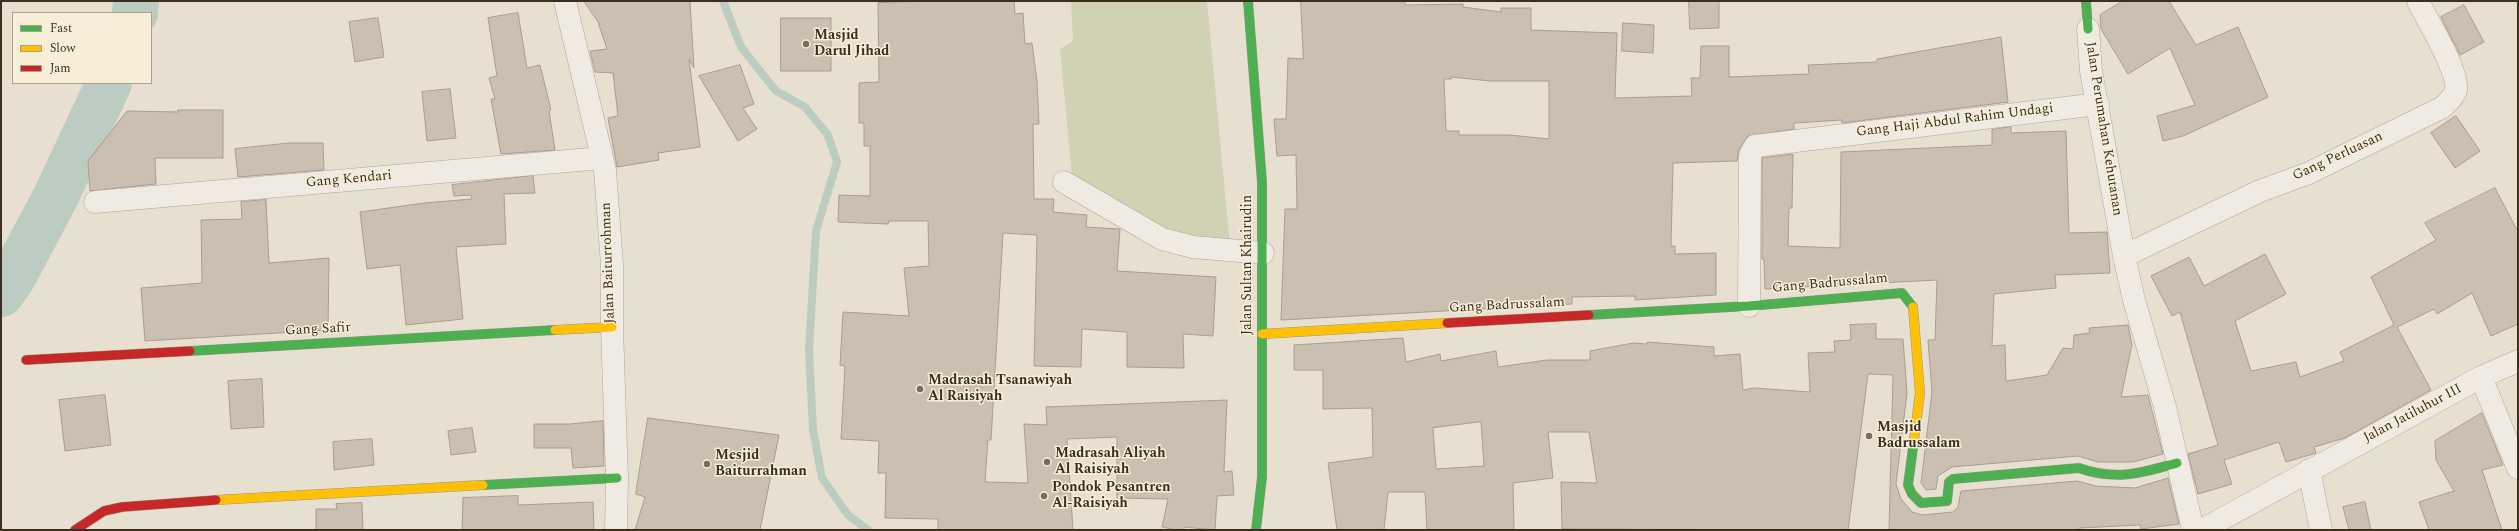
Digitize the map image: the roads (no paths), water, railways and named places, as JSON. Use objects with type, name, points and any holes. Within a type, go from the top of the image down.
[{"type":"street","name":"Jalan Baiturrohman","points":[[565,1],[602,158],[612,265],[612,328],[618,478],[616,530]]},
{"type":"street","name":"Jalan Sultan Khairudin","points":[[1248,1],[1262,182],[1262,477],[1256,530]]},
{"type":"street","name":"Jalan Perumahan Kehutanan","points":[[2086,1],[2091,70],[2124,256],[2134,300],[2165,407],[2193,530]]},
{"type":"street","name":"Gang Perluasan","points":[[2124,256],[2260,191],[2309,173],[2447,104],[2456,91],[2456,82],[2418,1]]},
{"type":"street","name":"Gang Haji Abdul Rahim Undagi","points":[[1749,306],[1750,155],[1752,148],[1760,145],[1811,138],[2098,104]]},
{"type":"street","name":"Gang Kendari","points":[[95,202],[602,158]]},
{"type":"street","points":[[1064,182],[1162,239],[1193,247],[1263,253]]},
{"type":"street","name":"Gang Badrussalam","points":[[1262,334],[1749,306],[1890,292],[1902,293],[1910,298],[1914,306],[1920,393],[1908,484],[1921,503],[1946,502],[1949,499],[1950,482],[1953,479],[2079,468],[2096,474],[2135,475],[2177,463]]},
{"type":"street","name":"Gang Safir","points":[[26,360],[612,328]]},
{"type":"street","name":"Jalan Jatiluhur III","points":[[2202,530],[2481,377],[2518,361]]},
{"type":"street","points":[[2481,377],[2518,468]]},
{"type":"street","points":[[2309,470],[2321,530]]},
{"type":"street","points":[[74,530],[104,511],[122,507],[291,494],[618,478]]},
{"type":"waterway","points":[[135,12],[136,1]]},
{"type":"waterway","points":[[723,1],[741,47],[776,91],[805,107],[828,135],[837,162],[816,231],[809,350],[813,430],[822,478],[848,515],[868,530]]},
{"type":"waterway","points":[[1,294],[13,277],[56,196],[109,84]]},
{"type":"place","name":"Masjid Darul Jihad","points":[[806,44]]},
{"type":"place","name":"Madrasah Tsanawiyah Al Raisiyah","points":[[920,389]]},
{"type":"place","name":"Masjid Badrussalam","points":[[1869,436]]},
{"type":"place","name":"Madrasah Aliyah Al Raisiyah","points":[[1047,462]]},
{"type":"place","name":"Mesjid Baiturrahman","points":[[707,464]]},
{"type":"place","name":"Pondok Pesantren Al-Raisiyah","points":[[1044,496]]}]
